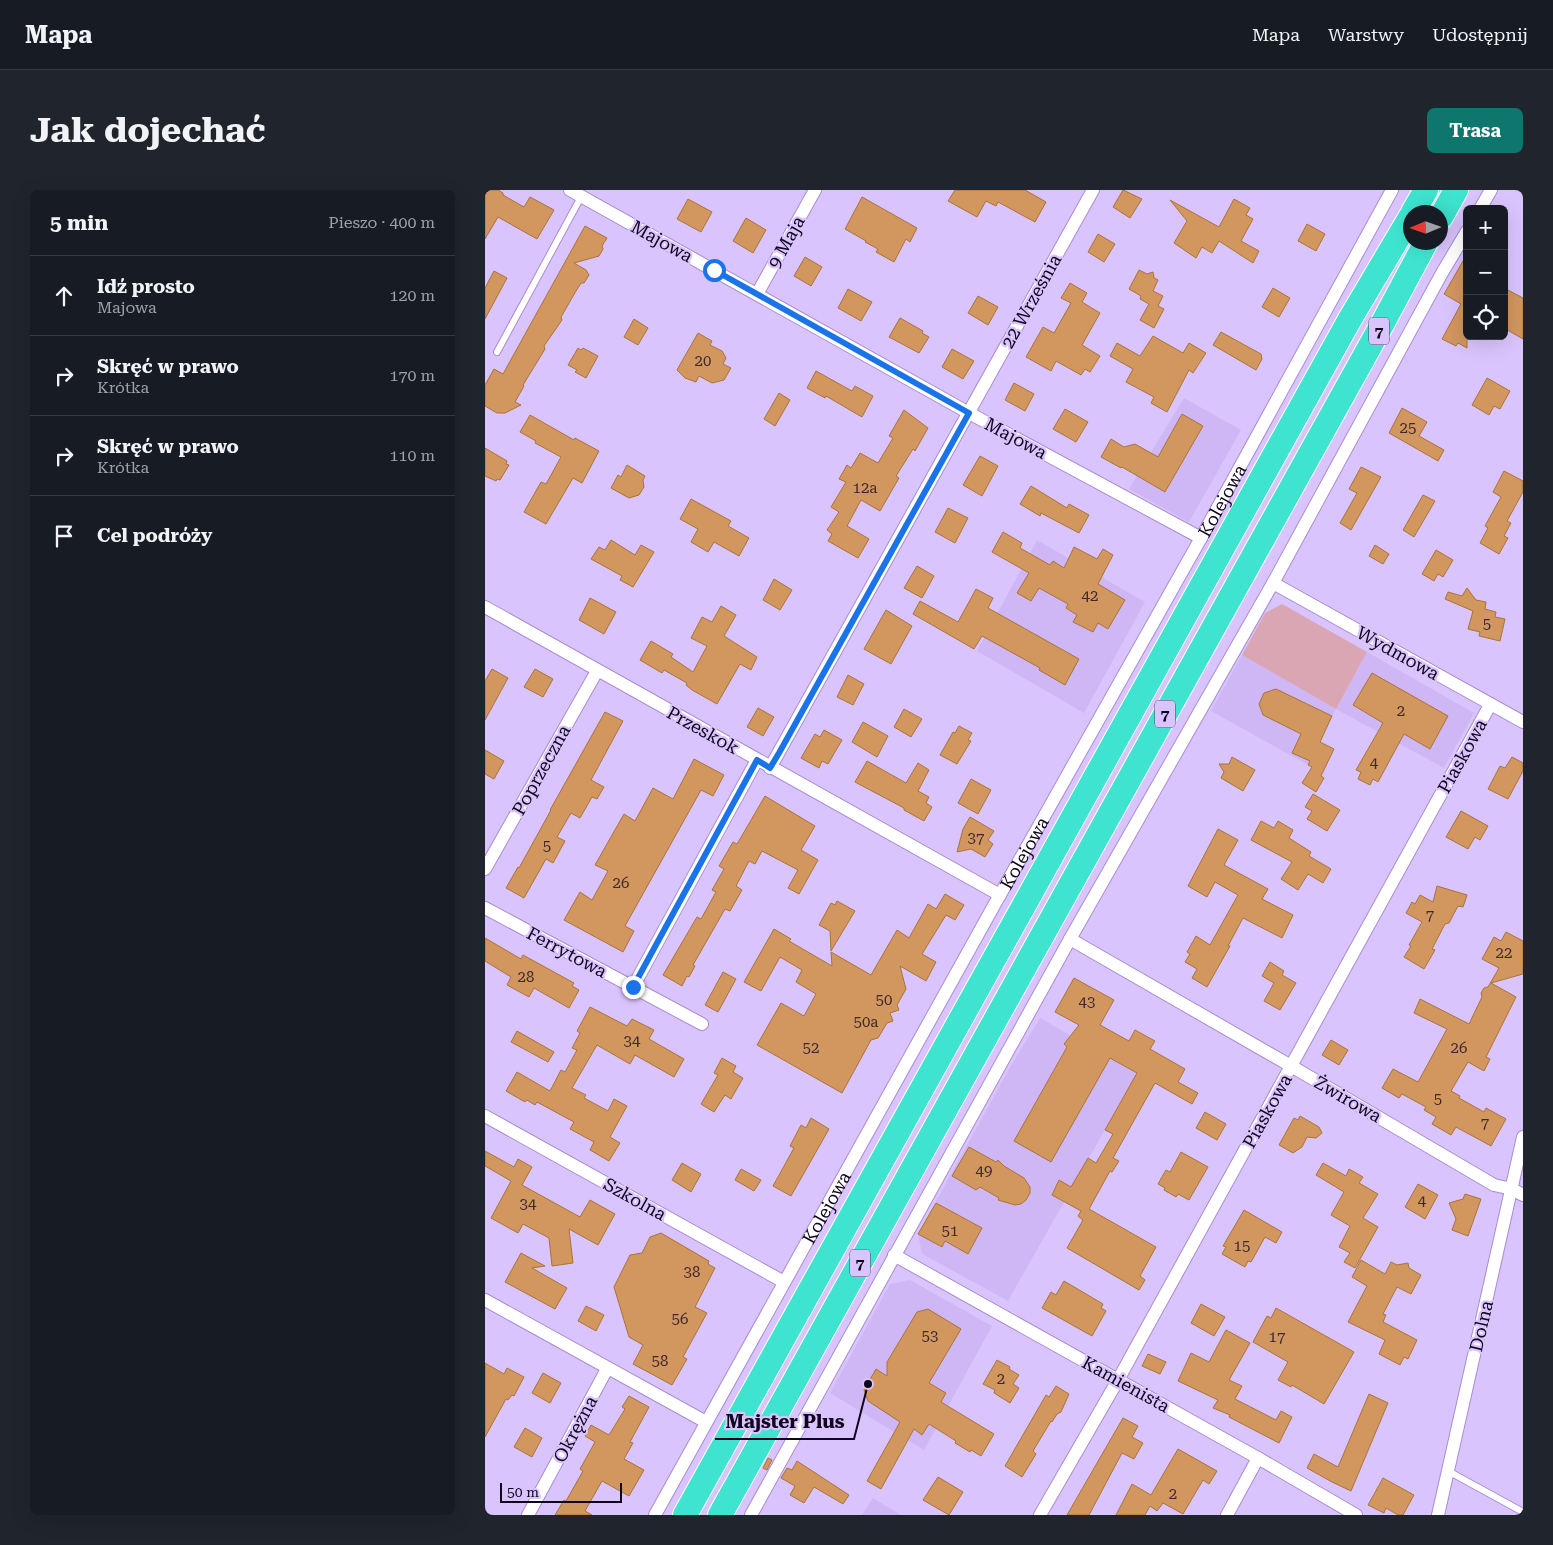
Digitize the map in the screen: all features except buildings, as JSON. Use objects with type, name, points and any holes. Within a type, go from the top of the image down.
[{"type":"highway","points":[[1417,205],[1426,190]]},
{"type":"highway","points":[[1448,205],[1456,190]]},
{"type":"highway","name":"Kolejowa","points":[[685,1515],[1350,319],[1403,230]]},
{"type":"highway","name":"7","points":[[720,1515],[1422,250]]},
{"type":"street","name":"Majowa","points":[[570,190],[969,413],[1201,538]]},
{"type":"street","name":"9 Maja","points":[[757,294],[815,190]]},
{"type":"street","name":"22 Września","points":[[770,768],[1093,190]]},
{"type":"street","name":"Kolejowa","points":[[655,1515],[1201,538],[1392,190]]},
{"type":"street","points":[[1482,205],[1491,190]]},
{"type":"street","points":[[751,1515],[1070,938],[1273,583],[1463,238]]},
{"type":"street","name":"Wydmowa","points":[[1273,583],[1523,722]]},
{"type":"street","name":"Przeskok","points":[[485,607],[1000,895]]},
{"type":"street","name":"Poprzeczna","points":[[485,869],[597,671]]},
{"type":"street","name":"Piaskowa","points":[[1040,1515],[1118,1380],[1490,705]]},
{"type":"street","points":[[633,987],[757,760]]},
{"type":"street","name":"Ferrytowa","points":[[485,908],[702,1024]]},
{"type":"street","name":"Żwirowa","points":[[1070,938],[1494,1185],[1518,1192]]},
{"type":"street","name":"Szkolna","points":[[485,1116],[784,1282]]},
{"type":"street","name":"Dolna","points":[[1438,1515],[1518,1192],[1523,1137]]},
{"type":"street","name":"Kamienista","points":[[894,1255],[1258,1458],[1356,1515]]},
{"type":"street","points":[[485,1300],[706,1422]]},
{"type":"street","name":"Okrężna","points":[[528,1515],[607,1368]]},
{"type":"street","points":[[1227,1515],[1258,1458]]},
{"type":"lane","points":[[497,352],[581,197]]},
{"type":"lane","points":[[1448,1471],[1523,1512]]},
{"type":"shaded area","points":[[1184,398],[1241,430],[1189,522],[1129,489]]},
{"type":"shaded area","points":[[1037,540],[1145,602],[1084,713],[977,651]]},
{"type":"shaded area","points":[[1282,604],[1367,652],[1336,709],[1242,655],[1265,613]]},
{"type":"shaded area","points":[[1367,652],[1474,713],[1444,768],[1336,709]]},
{"type":"shaded area","points":[[1242,655],[1336,709],[1308,765],[1211,711]]},
{"type":"shaded area","points":[[1040,1018],[1137,1073],[1008,1301],[922,1254],[918,1234],[1009,1069]]},
{"type":"shaded area","points":[[910,1280],[992,1326],[924,1450],[830,1393],[890,1284]]},
{"type":"shaded area","points":[[873,1498],[901,1515],[862,1515]]},
{"type":"place","name":"Majster Plus","points":[[868,1384]]},
{"type":"route","points":[[633,987],[757,760],[770,768],[779,753],[969,413],[714,270]]}]
